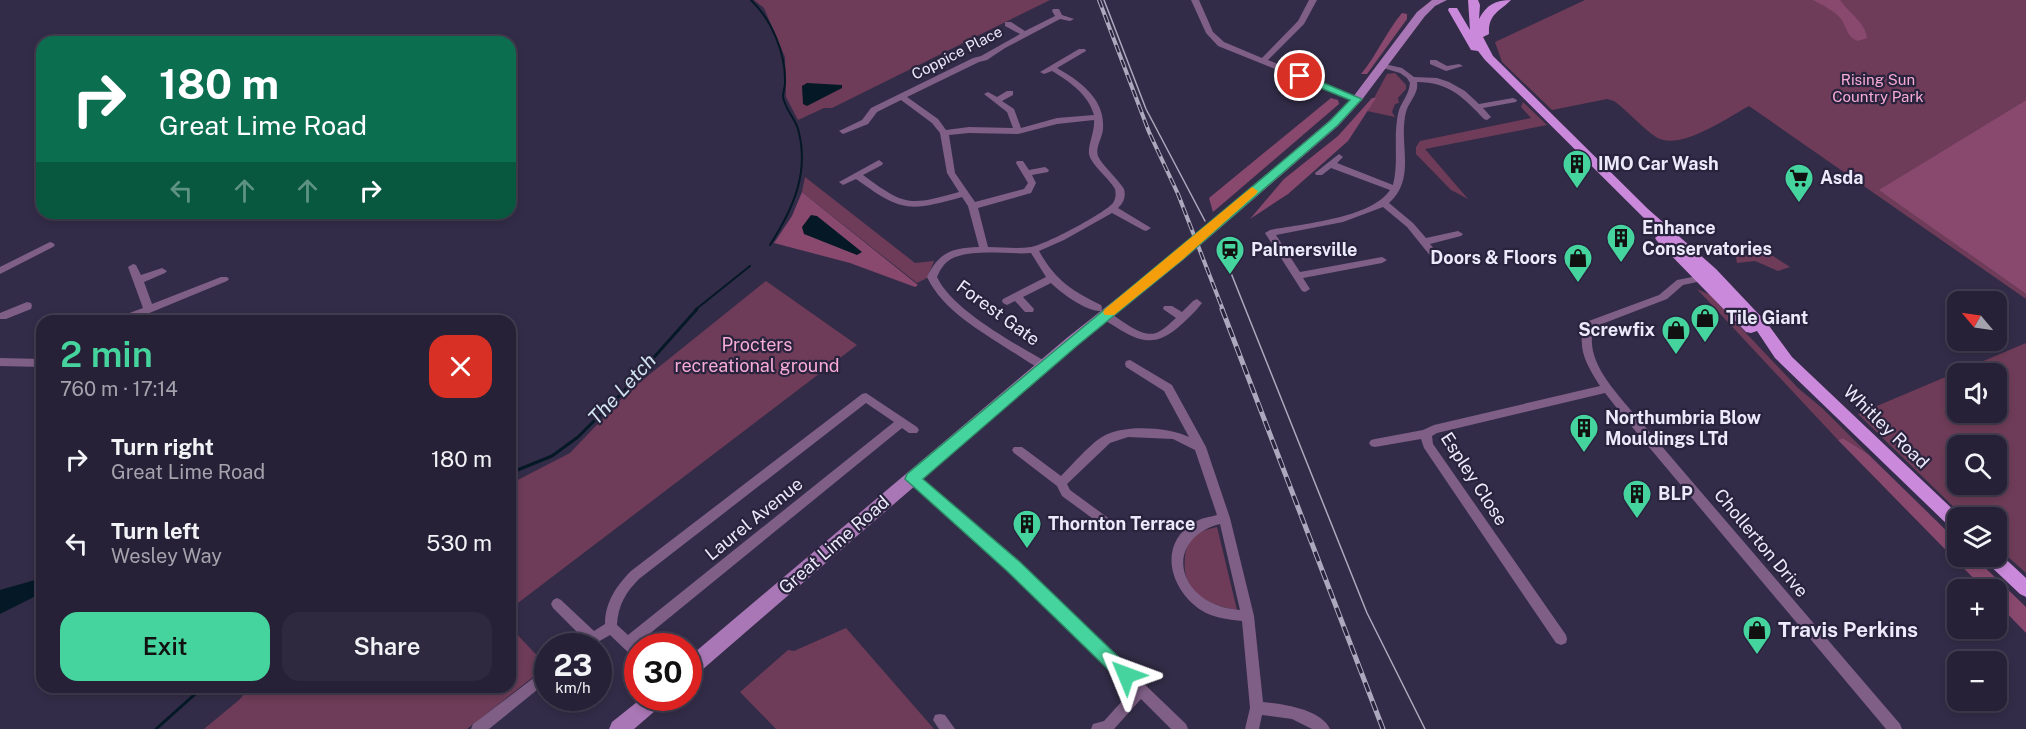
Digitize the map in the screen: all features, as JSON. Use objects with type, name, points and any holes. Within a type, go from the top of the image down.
[{"type":"main road","points":[[1447,5],[1467,12],[1474,5],[1507,0]]},
{"type":"main road","points":[[1502,72],[1485,41],[1483,25],[1484,18],[1489,11],[1507,0]]},
{"type":"main road","points":[[1447,5],[1476,49],[1648,216],[1701,274],[1709,276]]},
{"type":"main road","name":"Great Lime Road","points":[[702,658],[1044,366],[1101,312],[1178,257],[1334,123],[1357,99],[1428,7],[1447,5]]},
{"type":"main road","points":[[1474,5],[1475,30],[1480,46],[1502,72]]},
{"type":"main road","name":"Whitley Road","points":[[1709,276],[1762,338],[1947,513]]},
{"type":"main road","name":"Whitley Road","points":[[1709,276],[1762,327],[1786,359]]},
{"type":"main road","points":[[2003,567],[2026,589]]},
{"type":"main road","points":[[619,729],[640,711]]},
{"type":"street","points":[[1195,0],[1210,33],[1221,44],[1357,99]]},
{"type":"street","points":[[1263,61],[1287,39],[1301,22],[1313,0]]},
{"type":"street","name":"Coppice Place","points":[[842,131],[865,122],[874,110],[984,58],[1058,14],[1071,19]]},
{"type":"street","name":"Coppice Place","points":[[1008,24],[1025,34]]},
{"type":"street","points":[[1082,51],[1048,70],[1084,89],[1097,117],[1099,129],[1094,146],[1094,156],[1120,187],[1122,194],[1120,201],[1112,209],[1146,228]]},
{"type":"street","points":[[1074,56],[1083,61]]},
{"type":"street","points":[[1433,62],[1446,69],[1459,66]]},
{"type":"street","points":[[1383,65],[1403,72],[1412,79],[1440,80],[1464,92],[1487,117]]},
{"type":"street","points":[[1440,80],[1446,69]]},
{"type":"street","points":[[1305,289],[1270,233],[1342,217],[1383,203],[1395,189],[1401,169],[1401,117],[1413,92],[1412,79]]},
{"type":"street","points":[[997,100],[1010,93]]},
{"type":"street","points":[[988,94],[1011,111],[1018,131]]},
{"type":"street","name":"Coppice Place","points":[[902,97],[935,121],[944,134]]},
{"type":"street","points":[[1478,107],[1513,100]]},
{"type":"street","points":[[984,249],[973,206],[951,173],[944,134],[969,130],[1018,131],[1057,121],[1097,117]]},
{"type":"street","points":[[1320,173],[1339,157]]},
{"type":"street","points":[[843,182],[879,163]]},
{"type":"street","points":[[973,206],[1025,193],[1032,183],[1020,163]]},
{"type":"street","points":[[1330,164],[1395,189]]},
{"type":"street","points":[[1027,174],[1045,170]]},
{"type":"street","points":[[857,175],[892,201],[905,205],[921,205],[964,193]]},
{"type":"street","points":[[1383,203],[1410,225],[1436,256]]},
{"type":"street","name":"Forest Gate","points":[[1044,366],[991,333],[942,294],[933,281],[935,268],[946,258],[984,249],[1034,250],[1112,209]]},
{"type":"street","points":[[1126,230],[1135,222]]},
{"type":"street","points":[[1424,242],[1458,234]]},
{"type":"street","points":[[0,271],[50,245]]},
{"type":"street","points":[[1034,250],[1051,279],[1065,291],[1139,336],[1148,339],[1157,338],[1167,332],[1197,303]]},
{"type":"street","points":[[1353,254],[1361,264]]},
{"type":"street","points":[[1298,276],[1382,260]]},
{"type":"street","points":[[133,267],[149,309]]},
{"type":"street","points":[[139,280],[162,271]]},
{"type":"street","name":"Chollerton Drive","points":[[1709,276],[1680,282],[1663,297],[1590,325],[1586,337],[1588,353],[1608,388],[1895,729]]},
{"type":"street","points":[[134,315],[224,279]]},
{"type":"street","points":[[1029,309],[1011,299],[1051,279]]},
{"type":"street","points":[[1079,299],[1088,291]]},
{"type":"street","points":[[5,329],[1,314],[27,306]]},
{"type":"street","points":[[1168,309],[1182,317]]},
{"type":"street","points":[[0,362],[36,363]]},
{"type":"street","points":[[1130,364],[1168,388],[1200,447],[1224,518],[1248,616],[1257,708],[1252,729]]},
{"type":"street","name":"Espley Close","points":[[1561,639],[1428,445],[1426,434],[1434,429],[1608,388]]},
{"type":"street","name":"Laurel Avenue","points":[[611,627],[611,613],[621,580],[866,397],[912,430]]},
{"type":"street","name":"Laurel Avenue","points":[[642,633],[902,422]]},
{"type":"street","points":[[1061,483],[1106,440],[1128,433],[1174,435],[1200,447]]},
{"type":"street","points":[[1375,442],[1426,434]]},
{"type":"street","points":[[1018,450],[1061,483],[1066,494],[1107,524]]},
{"type":"street","points":[[912,479],[1013,566],[1181,729]]},
{"type":"street","points":[[1224,518],[1198,526],[1183,539],[1178,548],[1177,570],[1181,582],[1193,596],[1211,609],[1248,616]]},
{"type":"street","points":[[557,604],[579,633]]},
{"type":"street","points":[[601,633],[611,627],[624,640]]},
{"type":"street","points":[[478,729],[534,685]]},
{"type":"street","points":[[1098,729],[1108,726],[1141,690]]},
{"type":"street","points":[[1257,708],[1282,710],[1308,717],[1323,729]]},
{"type":"green space","points":[[754,0],[1050,0],[832,108],[824,108],[798,120],[786,97],[785,57],[764,8]]},
{"type":"green space","name":"Rising Sun Country Park","points":[[1585,0],[2026,0],[2026,100],[1880,190],[2026,294],[2026,299],[1749,106],[1703,132],[1677,140],[1656,137],[1614,101],[1607,99],[1552,110],[1502,62],[1495,42]]},
{"type":"green space","points":[[1395,73],[1406,85],[1406,89],[1398,98],[1399,103],[1395,104],[1392,112],[1395,117],[1367,111],[1387,74]]},
{"type":"green space","points":[[1523,102],[1547,125],[1425,149],[1468,199],[1451,190],[1416,154],[1416,147],[1420,141],[1531,118],[1521,107]]},
{"type":"green space","points":[[805,177],[915,263],[934,261],[927,278],[917,283],[802,192]]},
{"type":"green space","points":[[1757,253],[1773,256],[1790,267],[1778,271],[1755,261],[1737,263],[1736,257]]},
{"type":"green space","name":"Procters recreational ground","points":[[766,281],[857,345],[516,604],[516,481],[570,453],[629,391]]},
{"type":"green space","points":[[1697,289],[1710,295],[1798,388],[1822,408],[1868,454],[1843,438],[1838,440]]},
{"type":"green space","points":[[2026,343],[2026,573],[2007,556],[2007,507],[1954,507],[1858,414],[1947,376],[1947,423],[2007,423],[2007,363],[1979,363]]},
{"type":"green space","points":[[1217,527],[1237,610],[1206,600],[1198,595],[1187,580],[1185,554],[1190,539],[1199,532]]},
{"type":"green space","points":[[846,628],[934,729],[776,729],[740,692],[788,650],[794,651]]},
{"type":"green space","points":[[516,633],[534,652],[534,676],[516,690]]},
{"type":"green space","points":[[245,693],[513,693],[467,729],[204,729]]},
{"type":"shaded area","points":[[1813,0],[1840,0],[1863,27],[1867,38],[1858,41],[1854,39],[1849,35],[1838,16]]},
{"type":"shaded area","points":[[1402,13],[1407,14],[1407,19],[1367,74],[1361,74],[1391,28]]},
{"type":"shaded area","points":[[1331,98],[1338,100],[1339,104],[1213,212],[1209,198]]},
{"type":"shaded area","points":[[1372,98],[1376,98],[1348,141],[1288,194],[1250,219],[1284,179],[1338,136]]},
{"type":"shaded area","points":[[2026,100],[2026,294],[1879,190]]},
{"type":"shaded area","points":[[802,192],[918,285],[915,287],[850,263],[774,243],[792,216]]},
{"type":"shaded area","points":[[1843,438],[1868,454],[1947,531],[1947,551],[1838,440]]},
{"type":"shaded area","points":[[1962,567],[1984,567],[1997,579],[1974,579]]},
{"type":"shaded area","points":[[2007,589],[2026,607],[2026,633],[2007,613]]},
{"type":"water","points":[[807,83],[842,85],[842,88],[807,106],[803,104],[802,86]]},
{"type":"water","points":[[811,215],[817,216],[862,252],[857,255],[804,234],[802,227]]},
{"type":"water","points":[[36,580],[36,596],[0,614],[0,590]]},
{"type":"waterway","name":"The Letch","points":[[751,0],[771,27],[780,49],[785,72],[783,96],[787,109],[797,125],[801,145],[802,160],[797,190],[786,218],[770,245]]},
{"type":"waterway","name":"The Letch","points":[[695,310],[750,266]]},
{"type":"waterway","name":"The Letch","points":[[516,471],[552,456],[578,437],[623,392],[697,309]]},
{"type":"waterway","name":"The Letch","points":[[156,729],[196,693]]},
{"type":"tram line","points":[[1104,0],[1146,109],[1205,221]]},
{"type":"tram line","points":[[1223,253],[1367,613],[1425,729]]},
{"type":"railway","points":[[1099,0],[1149,132],[1178,194],[1223,310]]},
{"type":"railway","points":[[1222,309],[1383,729]]},
{"type":"slow traffic","points":[[1109,312],[1178,257],[1252,191]]},
{"type":"place","name":"IMO Car Wash","points":[[1577,190]]},
{"type":"place","name":"Asda","points":[[1799,204]]},
{"type":"place","name":"Enhance Conservatories","points":[[1621,264]]},
{"type":"place","name":"Palmersville","points":[[1230,276]]},
{"type":"place","name":"Doors & Floors","points":[[1578,284]]},
{"type":"place","name":"Tile Giant","points":[[1705,344]]},
{"type":"place","name":"Screwfix","points":[[1676,356]]},
{"type":"place","name":"Northumbria Blow Mouldings LTd","points":[[1584,454]]},
{"type":"place","name":"BLP","points":[[1637,520]]},
{"type":"place","name":"Thornton Terrace","points":[[1027,550]]},
{"type":"place","name":"Travis Perkins","points":[[1757,656]]},
{"type":"route","points":[[1126,675],[1013,566],[912,479],[1073,341],[1178,257],[1252,191],[1334,123],[1357,99],[1300,76]]}]
